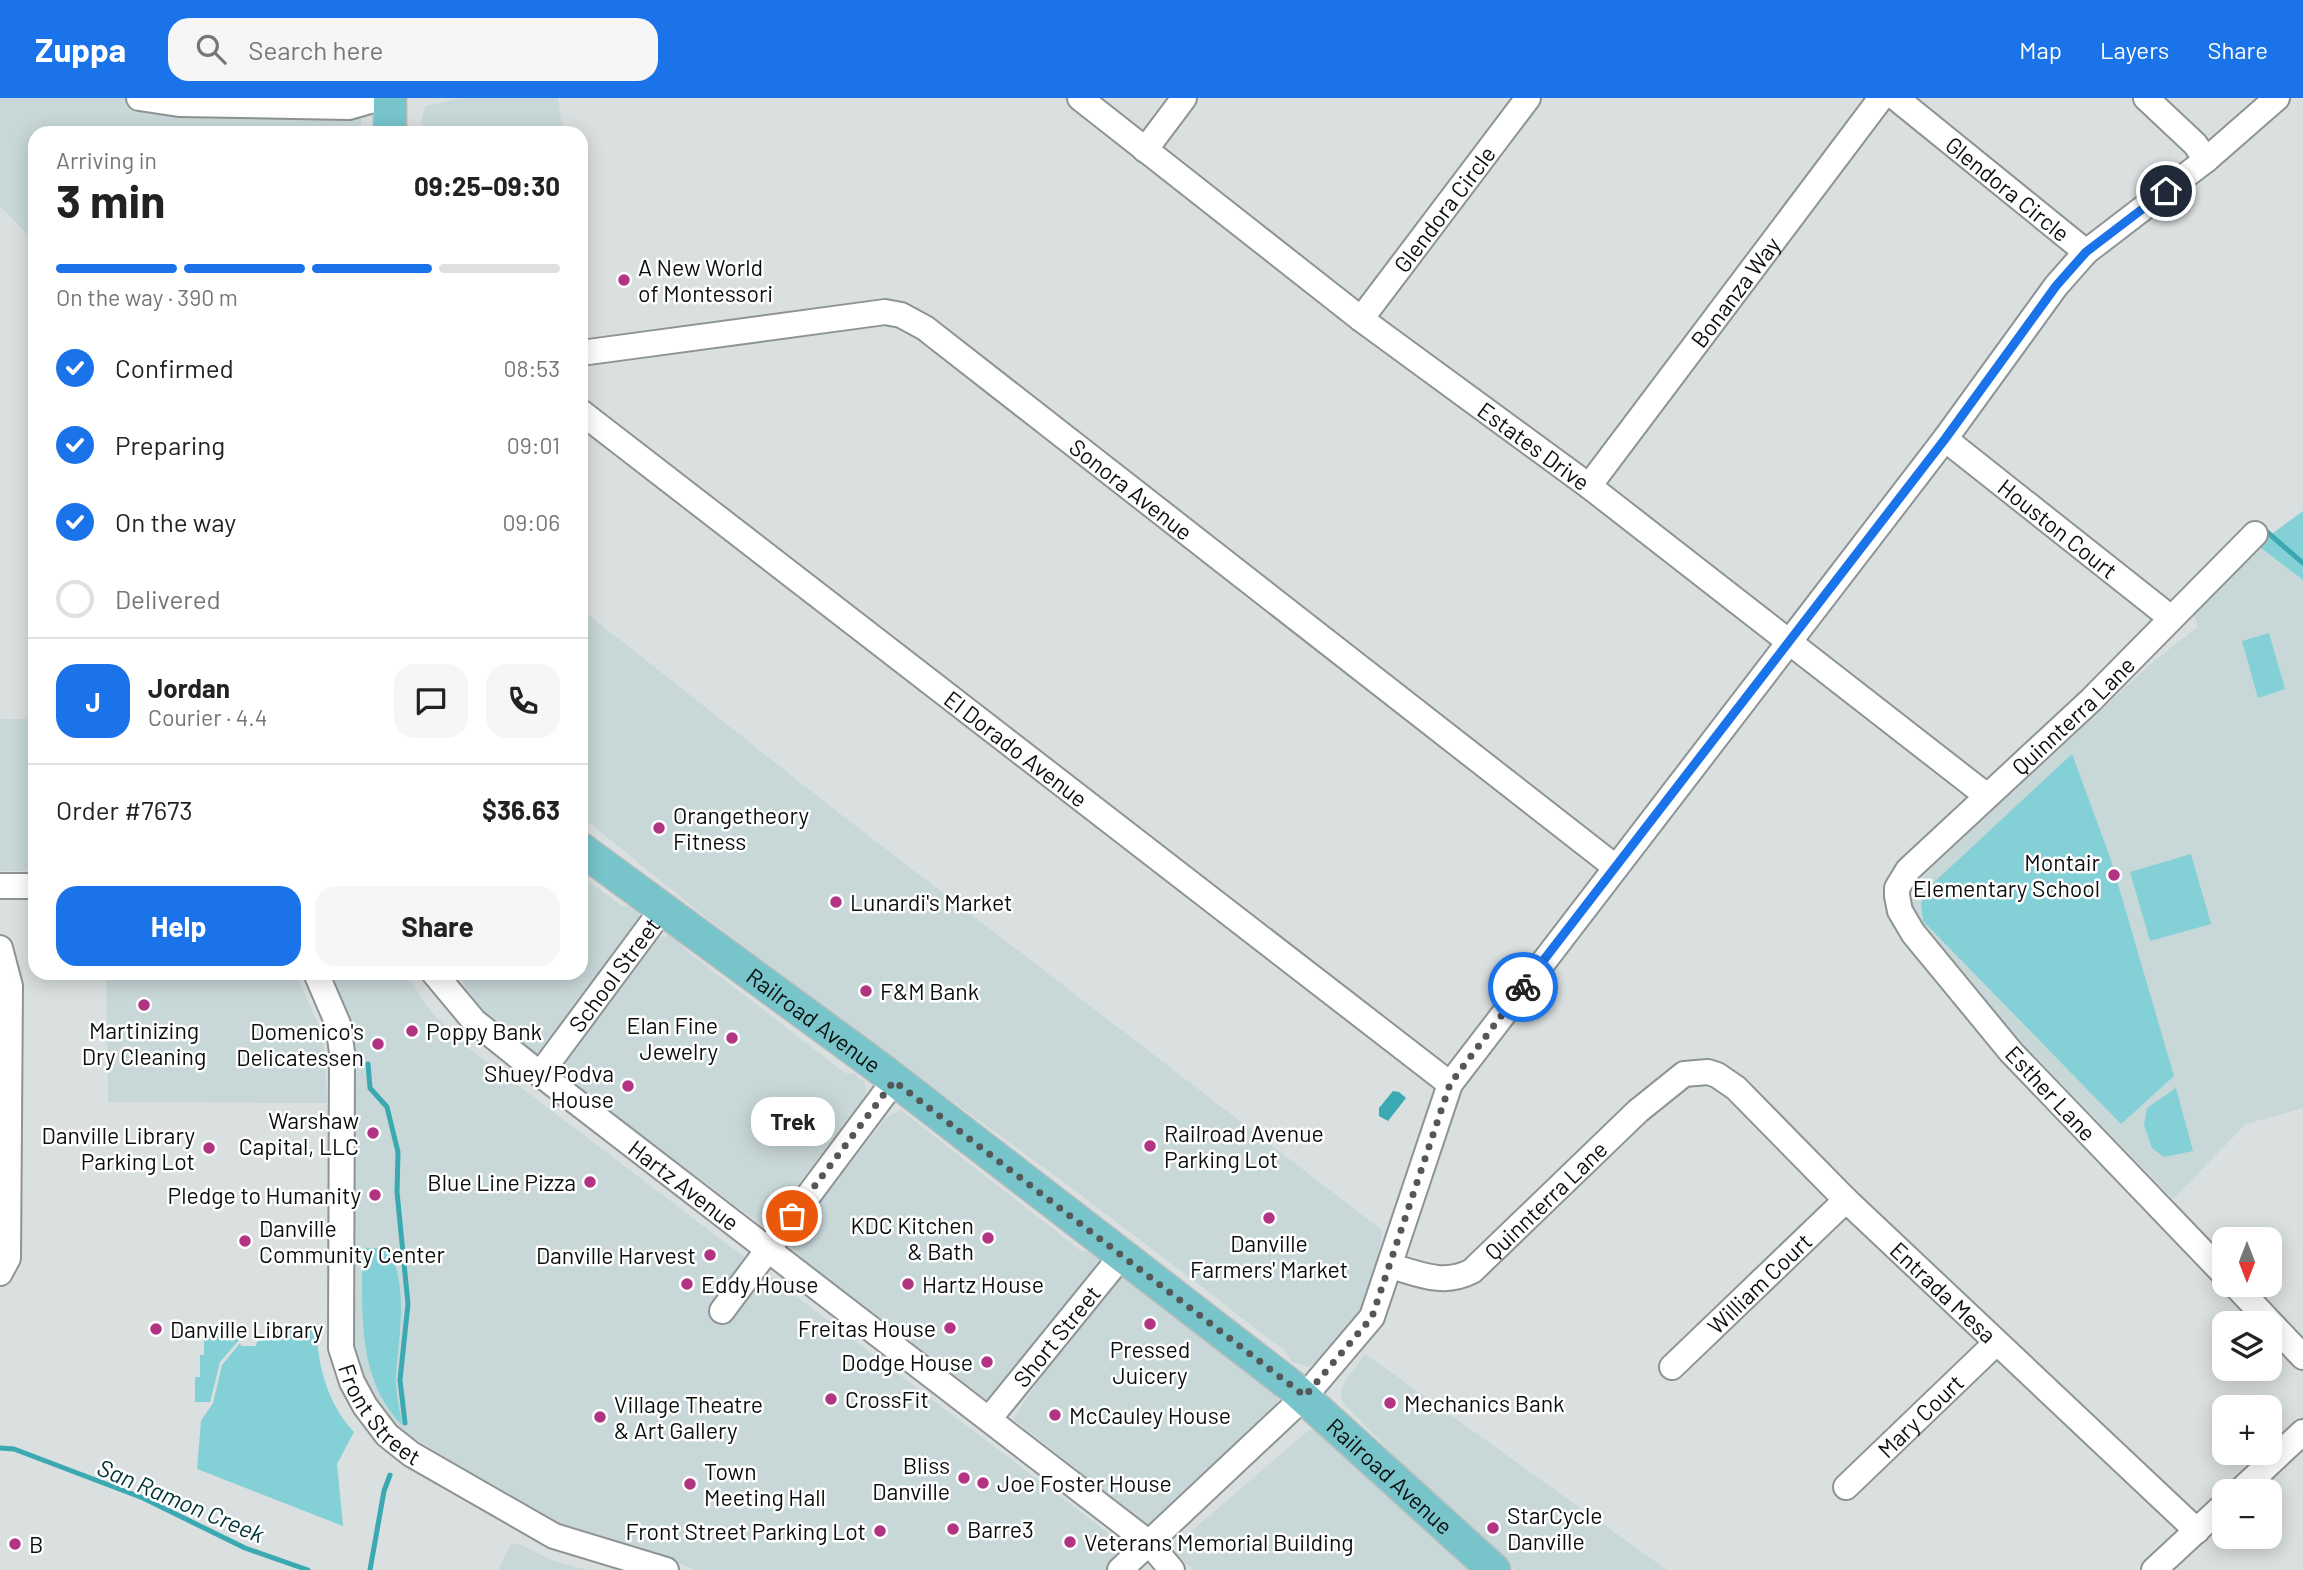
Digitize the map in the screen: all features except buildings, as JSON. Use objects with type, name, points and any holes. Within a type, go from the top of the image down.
[{"type":"main road","points":[[390,98],[390,126]]},
{"type":"main road","name":"Railroad Avenue","points":[[588,854],[664,907],[1123,1254],[1305,1396],[1494,1570]]},
{"type":"street","points":[[139,98],[179,104],[349,107],[380,98]]},
{"type":"street","name":"Estates Drive","points":[[1080,98],[1361,319],[1589,486],[1987,796]]},
{"type":"street","points":[[1145,150],[1184,98]]},
{"type":"street","name":"Glendora Circle","points":[[1361,319],[1528,98]]},
{"type":"street","name":"Bonanza Way","points":[[1589,486],[1881,98]]},
{"type":"street","name":"Glendora Circle","points":[[1896,98],[2086,252]]},
{"type":"street","points":[[2146,98],[2195,144],[2206,160]]},
{"type":"street","points":[[1120,1570],[1305,1396],[1372,1317],[1391,1266],[1406,1207],[1450,1084],[1614,866],[1945,439],[2056,286],[2086,252],[2206,160],[2277,98]]},
{"type":"street","name":"Sonora Avenue","points":[[588,352],[884,312],[901,315],[925,328],[1614,866]]},
{"type":"street","name":"El Dorado Avenue","points":[[588,417],[1450,1084]]},
{"type":"street","name":"Houston Court","points":[[1945,439],[2171,618]]},
{"type":"street","name":"Quinnterra Lane","points":[[1897,897],[1897,888],[1908,870],[2091,700],[2255,534]]},
{"type":"street","points":[[0,886],[28,886]]},
{"type":"street","name":"Esther Lane","points":[[1897,897],[1900,911],[1913,933],[2011,1052],[2212,1261]]},
{"type":"street","name":"School Street","points":[[540,1074],[664,907]]},
{"type":"street","points":[[0,948],[10,986],[8,1258],[0,1273]]},
{"type":"street","name":"Front Street","points":[[319,980],[335,1015],[342,1052],[341,1348],[352,1382],[365,1406],[387,1436],[411,1454],[554,1536],[666,1570]]},
{"type":"street","name":"Hartz Avenue","points":[[440,980],[474,1021],[1149,1543],[1171,1570]]},
{"type":"street","name":"Entrada Mesa","points":[[1684,1074],[1708,1072],[1736,1088],[1846,1200],[2197,1531]]},
{"type":"street","name":"Quinnterra Lane","points":[[1391,1266],[1439,1280],[1461,1277],[1472,1271],[1638,1111],[1684,1074]]},
{"type":"street","points":[[722,1311],[894,1081]]},
{"type":"street","name":"William Court","points":[[1672,1367],[1846,1200]]},
{"type":"street","name":"Short Street","points":[[989,1419],[1123,1254]]},
{"type":"street","points":[[2246,1297],[2303,1356]]},
{"type":"street","name":"Mary Court","points":[[1846,1486],[1996,1343]]},
{"type":"street","points":[[2253,1479],[2303,1432]]},
{"type":"street","points":[[2154,1570],[2212,1517]]},
{"type":"shaded area","points":[[0,98],[360,98],[362,126],[28,126],[28,235],[0,206]]},
{"type":"shaded area","points":[[462,98],[558,98],[562,126],[423,126],[426,106]]},
{"type":"shaded area","points":[[2303,511],[2303,580],[2257,545]]},
{"type":"shaded area","name":"Montair Elementary School","points":[[2257,545],[2303,580],[2303,1108],[2246,1124],[2173,1199],[1962,980],[1915,920],[1912,899],[1919,882],[1931,868],[2154,661],[2198,627],[2191,604]]},
{"type":"shaded area","points":[[588,615],[835,810],[1383,1231],[1370,1291],[1359,1315],[1333,1350],[1309,1367],[1292,1362],[1285,1351],[1056,1176],[884,1052],[699,912],[588,822]]},
{"type":"shaded area","points":[[2269,633],[2285,689],[2258,698],[2242,641]]},
{"type":"shaded area","points":[[0,719],[28,719],[28,871],[0,871]]},
{"type":"shaded area","points":[[2072,754],[2110,857],[2174,1076],[2121,1124],[1923,921],[1921,903],[1928,888]]},
{"type":"shaded area","points":[[2191,854],[2211,924],[2150,941],[2130,872]]},
{"type":"shaded area","points":[[588,881],[622,906],[634,907],[642,919],[545,1052],[537,1054],[483,1013],[462,980],[588,980]]},
{"type":"shaded area","points":[[671,934],[688,952],[845,1073],[853,1073],[864,1082],[866,1090],[862,1101],[777,1212],[775,1221],[766,1228],[564,1077],[563,1067],[648,949],[657,938]]},
{"type":"shaded area","points":[[106,980],[299,980],[323,1036],[327,1103],[108,1102]]},
{"type":"shaded area","points":[[334,980],[410,980],[432,1013],[470,1049],[1116,1539],[1130,1544],[1114,1570],[696,1570],[636,1546],[555,1524],[416,1439],[410,1440],[381,1416],[359,1374],[354,1350],[355,1142],[351,1037],[342,997]]},
{"type":"shaded area","points":[[2176,1088],[2193,1151],[2164,1157],[2152,1148],[2144,1125],[2147,1108]]},
{"type":"shaded area","points":[[1393,1091],[1406,1098],[1388,1121],[1379,1116],[1379,1108]]},
{"type":"shaded area","points":[[901,1110],[1081,1251],[1092,1252],[1100,1260],[1100,1266],[995,1406],[801,1258],[791,1246],[791,1239],[887,1117]]},
{"type":"shaded area","points":[[362,1248],[388,1248],[399,1278],[401,1310],[396,1382],[402,1425],[376,1386],[369,1364],[363,1319]]},
{"type":"shaded area","points":[[1119,1277],[1126,1278],[1273,1391],[1278,1400],[1278,1407],[1152,1529],[1013,1419],[1051,1362]]},
{"type":"shaded area","points":[[204,1327],[240,1327],[240,1339],[220,1362],[210,1402],[195,1402],[195,1377],[200,1377],[200,1355],[204,1355]]},
{"type":"shaded area","points":[[282,1327],[316,1327],[319,1356],[326,1383],[337,1409],[354,1432],[337,1464],[343,1526],[197,1469],[201,1421],[213,1403],[222,1365],[240,1343],[241,1346],[256,1346],[257,1342]]},
{"type":"shaded area","points":[[1365,1354],[1667,1570],[1515,1570],[1431,1493],[1343,1403],[1341,1391],[1345,1381]]},
{"type":"shaded area","points":[[1310,1429],[1321,1431],[1475,1570],[1194,1570],[1176,1555],[1175,1542],[1187,1535]]},
{"type":"shaded area","points":[[511,1544],[519,1544],[551,1560],[587,1570],[498,1570]]},
{"type":"waterway","points":[[2267,532],[2303,563]]},
{"type":"waterway","points":[[368,1064],[370,1088],[387,1107],[398,1152],[397,1192],[408,1304],[400,1380],[405,1423]]},
{"type":"waterway","name":"San Ramon Creek","points":[[0,1448],[14,1449],[143,1498],[245,1548],[308,1570]]},
{"type":"waterway","points":[[370,1570],[384,1491],[390,1475]]},
{"type":"way so far","points":[[792,1216],[894,1081],[1305,1396],[1372,1317],[1391,1266],[1406,1207],[1450,1084],[1523,987]]},
{"type":"place","name":"A New World of Montessori","points":[[624,280]]},
{"type":"place","name":"Orangetheory Fitness","points":[[659,828]]},
{"type":"place","name":"Montair Elementary School","points":[[2114,875]]},
{"type":"place","name":"Lunardi's Market","points":[[836,902]]},
{"type":"place","name":"F&M Bank","points":[[866,991]]},
{"type":"place","name":"Martinizing Dry Cleaning","points":[[144,1005]]},
{"type":"place","name":"Poppy Bank","points":[[412,1031]]},
{"type":"place","name":"Elan Fine Jewelry","points":[[732,1038]]},
{"type":"place","name":"Domenico's Delicatessen","points":[[378,1044]]},
{"type":"place","name":"Shuey/Podva House","points":[[628,1086]]},
{"type":"place","name":"Warshaw Capital, LLC","points":[[373,1133]]},
{"type":"place","name":"Railroad Avenue Parking Lot","points":[[1150,1146]]},
{"type":"place","name":"Danville Library Parking Lot","points":[[209,1148]]},
{"type":"place","name":"Blue Line Pizza","points":[[590,1182]]},
{"type":"place","name":"Pledge to Humanity","points":[[375,1195]]},
{"type":"place","name":"Trek","points":[[792,1216]]},
{"type":"place","name":"Danville Farmers' Market","points":[[1269,1218]]},
{"type":"place","name":"KDC Kitchen & Bath","points":[[988,1238]]},
{"type":"place","name":"Danville Community Center","points":[[245,1241]]},
{"type":"place","name":"Danville Harvest","points":[[710,1255]]},
{"type":"place","name":"Eddy House","points":[[687,1284]]},
{"type":"place","name":"Hartz House","points":[[908,1284]]},
{"type":"place","name":"Pressed Juicery","points":[[1150,1324]]},
{"type":"place","name":"Freitas House","points":[[950,1328]]},
{"type":"place","name":"Danville Library","points":[[156,1329]]},
{"type":"place","name":"Dodge House","points":[[987,1362]]},
{"type":"place","name":"CrossFit","points":[[831,1399]]},
{"type":"place","name":"Mechanics Bank","points":[[1390,1403]]},
{"type":"place","name":"McCauley House","points":[[1055,1415]]},
{"type":"place","name":"Village Theatre & Art Gallery","points":[[600,1417]]},
{"type":"place","name":"Bliss Danville","points":[[964,1478]]},
{"type":"place","name":"Joe Foster House","points":[[983,1483]]},
{"type":"place","name":"Town Meeting Hall","points":[[690,1484]]},
{"type":"place","name":"StarCycle Danville","points":[[1493,1528]]},
{"type":"place","name":"Barre3","points":[[953,1529]]},
{"type":"place","name":"Front Street Parking Lot","points":[[880,1531]]},
{"type":"place","name":"Veterans Memorial Building","points":[[1070,1542]]},
{"type":"place","name":"B","points":[[15,1544]]},
{"type":"route","points":[[1523,987],[1945,439],[2056,286],[2086,252],[2166,191]]}]
